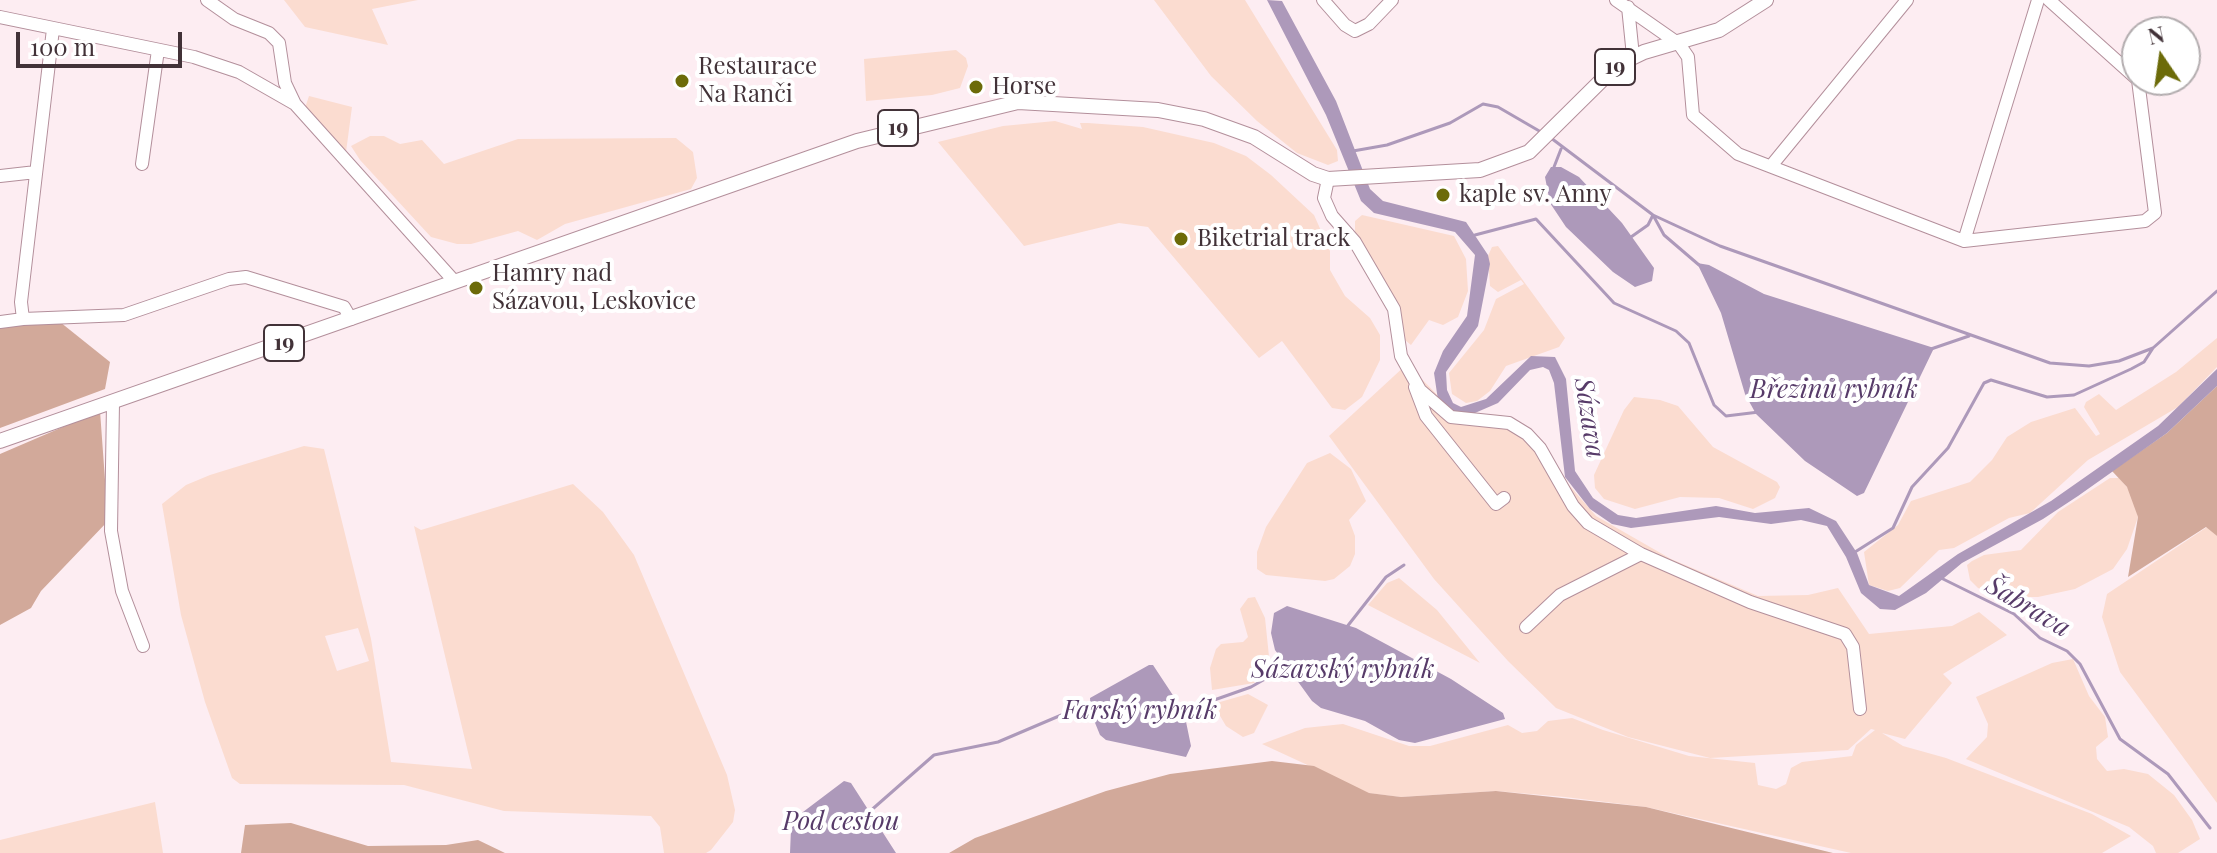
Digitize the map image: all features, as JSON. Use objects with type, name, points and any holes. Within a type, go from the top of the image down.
[{"type":"main road","name":"19","points":[[0,441],[857,141],[1018,102],[1158,110],[1204,119],[1254,137],[1313,174],[1328,179],[1369,179],[1480,170],[1508,162],[1547,137],[1591,89],[1633,56],[1719,30],[1766,0]]},
{"type":"street","points":[[207,0],[234,19],[269,33],[279,43],[285,83],[295,104],[455,282]]},
{"type":"street","points":[[1323,0],[1345,25],[1355,31],[1369,24],[1392,0]]},
{"type":"street","points":[[1616,0],[1679,44],[1688,57],[1693,115],[1738,154],[1964,241],[2145,221],[2155,213],[2139,96]]},
{"type":"street","points":[[1771,166],[1907,0]]},
{"type":"street","points":[[1964,241],[2038,0]]},
{"type":"street","points":[[2049,0],[2121,65]]},
{"type":"street","points":[[1627,5],[1633,56]]},
{"type":"street","points":[[0,17],[158,50],[239,72],[295,104]]},
{"type":"street","points":[[23,319],[21,302],[53,29]]},
{"type":"street","points":[[142,164],[158,50]]},
{"type":"street","points":[[0,176],[36,172]]},
{"type":"street","points":[[1328,179],[1324,198],[1332,216],[1355,242],[1394,309],[1401,356],[1426,416],[1496,504],[1504,498]]},
{"type":"street","points":[[0,322],[124,315],[229,279],[246,277],[344,307],[351,319]]},
{"type":"street","points":[[1412,380],[1451,417],[1509,423],[1527,434],[1540,448],[1573,506],[1588,523],[1641,554],[1750,602],[1845,634],[1853,647],[1860,709]]},
{"type":"street","points":[[113,403],[111,531],[122,591],[143,646]]},
{"type":"street","points":[[1526,627],[1560,595],[1641,554]]},
{"type":"shaded area","points":[[284,0],[418,0],[372,9],[388,45],[305,27]]},
{"type":"shaded area","points":[[1154,0],[1245,0],[1337,150],[1338,161],[1328,165],[1297,153],[1257,121],[1211,76]]},
{"type":"shaded area","points":[[956,50],[966,58],[968,66],[960,88],[932,95],[866,101],[864,59]]},
{"type":"shaded area","points":[[309,96],[352,107],[346,152],[305,108]]},
{"type":"shaded area","points":[[1055,121],[1082,129],[1080,123],[1143,127],[1214,143],[1246,156],[1271,175],[1314,215],[1330,251],[1330,270],[1345,296],[1370,318],[1380,335],[1380,360],[1362,397],[1345,410],[1332,408],[1282,341],[1259,358],[1148,227],[1119,223],[1024,246],[938,142],[1003,126]]},
{"type":"shaded area","points":[[370,136],[384,136],[400,144],[422,140],[444,164],[518,139],[676,138],[693,152],[697,178],[691,189],[565,224],[537,240],[518,231],[471,244],[457,244],[431,237],[360,160],[351,146]]},
{"type":"shaded area","points":[[1362,215],[1454,236],[1466,259],[1468,291],[1458,317],[1443,325],[1429,320],[1411,345],[1405,340],[1373,263],[1355,233],[1355,221]]},
{"type":"shaded area","points":[[1498,246],[1565,338],[1559,347],[1506,366],[1490,391],[1477,401],[1466,403],[1452,394],[1449,373],[1484,330],[1496,299],[1524,284],[1521,280],[1498,292],[1490,286],[1488,256],[1492,247]]},
{"type":"shaded area","points":[[60,322],[110,362],[105,389],[0,428],[0,324]]},
{"type":"shaded area","points":[[2217,338],[2217,367],[2178,407],[2088,460],[2030,513],[2009,518],[1954,548],[1939,550],[1900,588],[1888,591],[1869,585],[1864,552],[1898,525],[1911,501],[1970,482],[1992,460],[2007,437],[2031,422],[2075,408],[2096,436],[2100,434],[2084,407],[2086,402],[2099,394],[2116,410],[2176,372]]},
{"type":"shaded area","points":[[1407,364],[1455,413],[1501,415],[1535,433],[1569,485],[1596,516],[1671,559],[1758,596],[1808,595],[1838,588],[1869,634],[1952,626],[1979,612],[2007,635],[1943,674],[1952,683],[1905,739],[1882,733],[1903,746],[1946,758],[2092,814],[2131,836],[2102,853],[1851,853],[1646,807],[1496,791],[1401,797],[1368,793],[1262,744],[1305,728],[1343,724],[1409,746],[1430,746],[1508,725],[1522,733],[1537,731],[1548,721],[1572,718],[1603,730],[1689,756],[1755,763],[1758,785],[1776,789],[1786,784],[1791,768],[1802,762],[1852,756],[1856,745],[1875,730],[1871,729],[1848,750],[1710,758],[1628,737],[1556,708],[1508,661],[1434,579],[1329,436]]},
{"type":"shaded area","points":[[2217,386],[2217,536],[2206,527],[2128,577],[2138,517],[2127,487],[2112,471],[2167,433]]},
{"type":"shaded area","points":[[1634,397],[1678,406],[1713,447],[1777,482],[1780,487],[1775,498],[1753,509],[1719,498],[1680,497],[1635,509],[1604,499],[1595,488],[1594,475],[1624,410]]},
{"type":"shaded area","points":[[100,411],[108,521],[41,591],[31,608],[0,625],[0,454]]},
{"type":"shaded area","points":[[304,446],[324,449],[371,639],[391,762],[472,769],[414,526],[421,530],[573,484],[603,512],[634,555],[727,775],[735,810],[733,822],[706,853],[664,853],[660,827],[651,816],[504,811],[404,785],[240,784],[232,778],[205,702],[181,615],[162,504],[186,485]],"holes":[[[358,628],[369,661],[337,671],[325,636]]]},
{"type":"shaded area","points":[[1330,453],[1351,469],[1366,501],[1349,520],[1355,536],[1355,554],[1350,566],[1334,579],[1325,581],[1266,575],[1257,569],[1257,552],[1266,527],[1307,463]]},
{"type":"shaded area","points":[[2110,478],[2119,478],[2132,493],[2138,517],[2127,549],[2113,569],[2075,589],[2038,597],[2004,597],[1978,588],[1970,580],[1967,565],[1972,561],[1984,555],[2021,550],[2058,512]]},
{"type":"shaded area","points":[[2207,527],[2217,536],[2217,803],[2120,672],[2102,617],[2107,594]]},
{"type":"shaded area","points":[[1399,578],[1437,610],[1480,663],[1368,605],[1387,583]]},
{"type":"shaded area","points":[[1255,597],[1265,618],[1270,666],[1254,683],[1212,690],[1210,668],[1216,649],[1221,644],[1243,642],[1248,637],[1240,609],[1248,598]]},
{"type":"shaded area","points":[[2073,659],[2089,696],[2105,717],[2108,737],[2096,747],[2097,759],[2107,771],[2124,769],[2148,774],[2174,795],[2192,820],[2200,839],[2178,853],[2156,853],[2153,846],[2129,827],[1966,759],[1987,737],[1988,724],[1976,697],[2052,663]]},
{"type":"shaded area","points":[[1248,694],[1268,705],[1254,733],[1243,737],[1226,726],[1213,704]]},
{"type":"shaded area","points":[[1272,761],[1314,766],[1369,793],[1401,797],[1496,791],[1646,807],[1833,853],[949,853],[975,838],[1106,791],[1170,774]]},
{"type":"shaded area","points":[[155,802],[163,853],[0,853],[0,840]]},
{"type":"shaded area","points":[[291,823],[368,846],[446,845],[478,840],[505,853],[241,853],[245,825]]},
{"type":"water","points":[[1267,0],[1282,1],[1336,101],[1370,189],[1383,201],[1466,222],[1488,255],[1490,264],[1478,326],[1446,372],[1447,390],[1453,403],[1461,407],[1486,399],[1531,356],[1555,357],[1566,379],[1575,471],[1593,498],[1618,515],[1636,518],[1716,506],[1755,513],[1809,508],[1836,521],[1857,553],[1869,585],[1899,596],[1958,554],[2051,501],[2158,426],[2217,369],[2217,386],[2167,433],[2078,496],[2043,519],[1962,563],[1926,593],[1895,610],[1880,609],[1861,593],[1846,557],[1827,526],[1801,520],[1771,524],[1719,517],[1631,528],[1612,524],[1590,509],[1565,477],[1554,383],[1549,370],[1543,367],[1530,370],[1498,403],[1468,416],[1461,417],[1438,400],[1434,373],[1443,351],[1467,316],[1475,255],[1455,232],[1374,213],[1361,201],[1326,115]]},
{"type":"water","points":[[1551,167],[1561,167],[1579,177],[1622,223],[1654,268],[1652,281],[1635,287],[1613,272],[1566,227],[1550,203],[1545,177]]},
{"type":"water","name":"Březinů rybník","points":[[1697,263],[1709,265],[1764,294],[1934,348],[1864,493],[1857,496],[1805,461],[1756,414],[1745,394],[1721,313]]},
{"type":"water","name":"Sázavský rybník","points":[[1287,606],[1356,628],[1451,679],[1503,713],[1505,719],[1415,743],[1399,740],[1365,721],[1321,708],[1312,701],[1275,650],[1271,633],[1274,613]]},
{"type":"water","name":"Farský rybník","points":[[1153,665],[1184,712],[1191,746],[1186,757],[1106,740],[1100,735],[1091,713],[1090,698]]},
{"type":"water","name":"Pod cestou","points":[[844,781],[851,783],[896,853],[790,853],[791,829],[799,815]]},
{"type":"waterway","points":[[1353,151],[1387,145],[1450,123],[1483,104],[1498,107],[1541,132]]},
{"type":"waterway","points":[[1551,138],[1653,215],[1720,246],[2050,363],[2089,366],[2119,361],[2153,348],[2217,291]]},
{"type":"waterway","points":[[1554,167],[1561,149]]},
{"type":"waterway","points":[[1653,215],[1664,235],[1699,265]]},
{"type":"waterway","points":[[1631,237],[1648,225],[1653,215]]},
{"type":"waterway","points":[[1475,235],[1536,219],[1614,303],[1676,331],[1689,343],[1714,405],[1726,416],[1759,412]]},
{"type":"waterway","points":[[1931,349],[1969,336]]},
{"type":"waterway","points":[[1855,552],[1893,528],[1912,487],[1948,448],[1984,383],[1991,380],[2047,397],[2074,395],[2144,362],[2153,348]]},
{"type":"waterway","points":[[1346,628],[1386,577],[1404,565]]},
{"type":"waterway","name":"Šabrava","points":[[1939,577],[2014,614],[2040,638],[2067,651],[2080,664],[2120,739],[2168,774],[2210,828]]},
{"type":"waterway","points":[[1183,711],[1251,687],[1286,667]]},
{"type":"waterway","points":[[868,813],[934,755],[998,742],[1092,702]]},
{"type":"place","name":"Restaurace Na Ranči","points":[[682,81]]},
{"type":"place","name":"Horse","points":[[976,87]]},
{"type":"place","name":"kaple sv. Anny","points":[[1443,195]]},
{"type":"place","name":"Biketrial track","points":[[1181,239]]},
{"type":"place","name":"Hamry nad Sázavou, Leskovice","points":[[476,288]]},
{"type":"water label","name":"Sázava","points":[[1589,418]]}]
